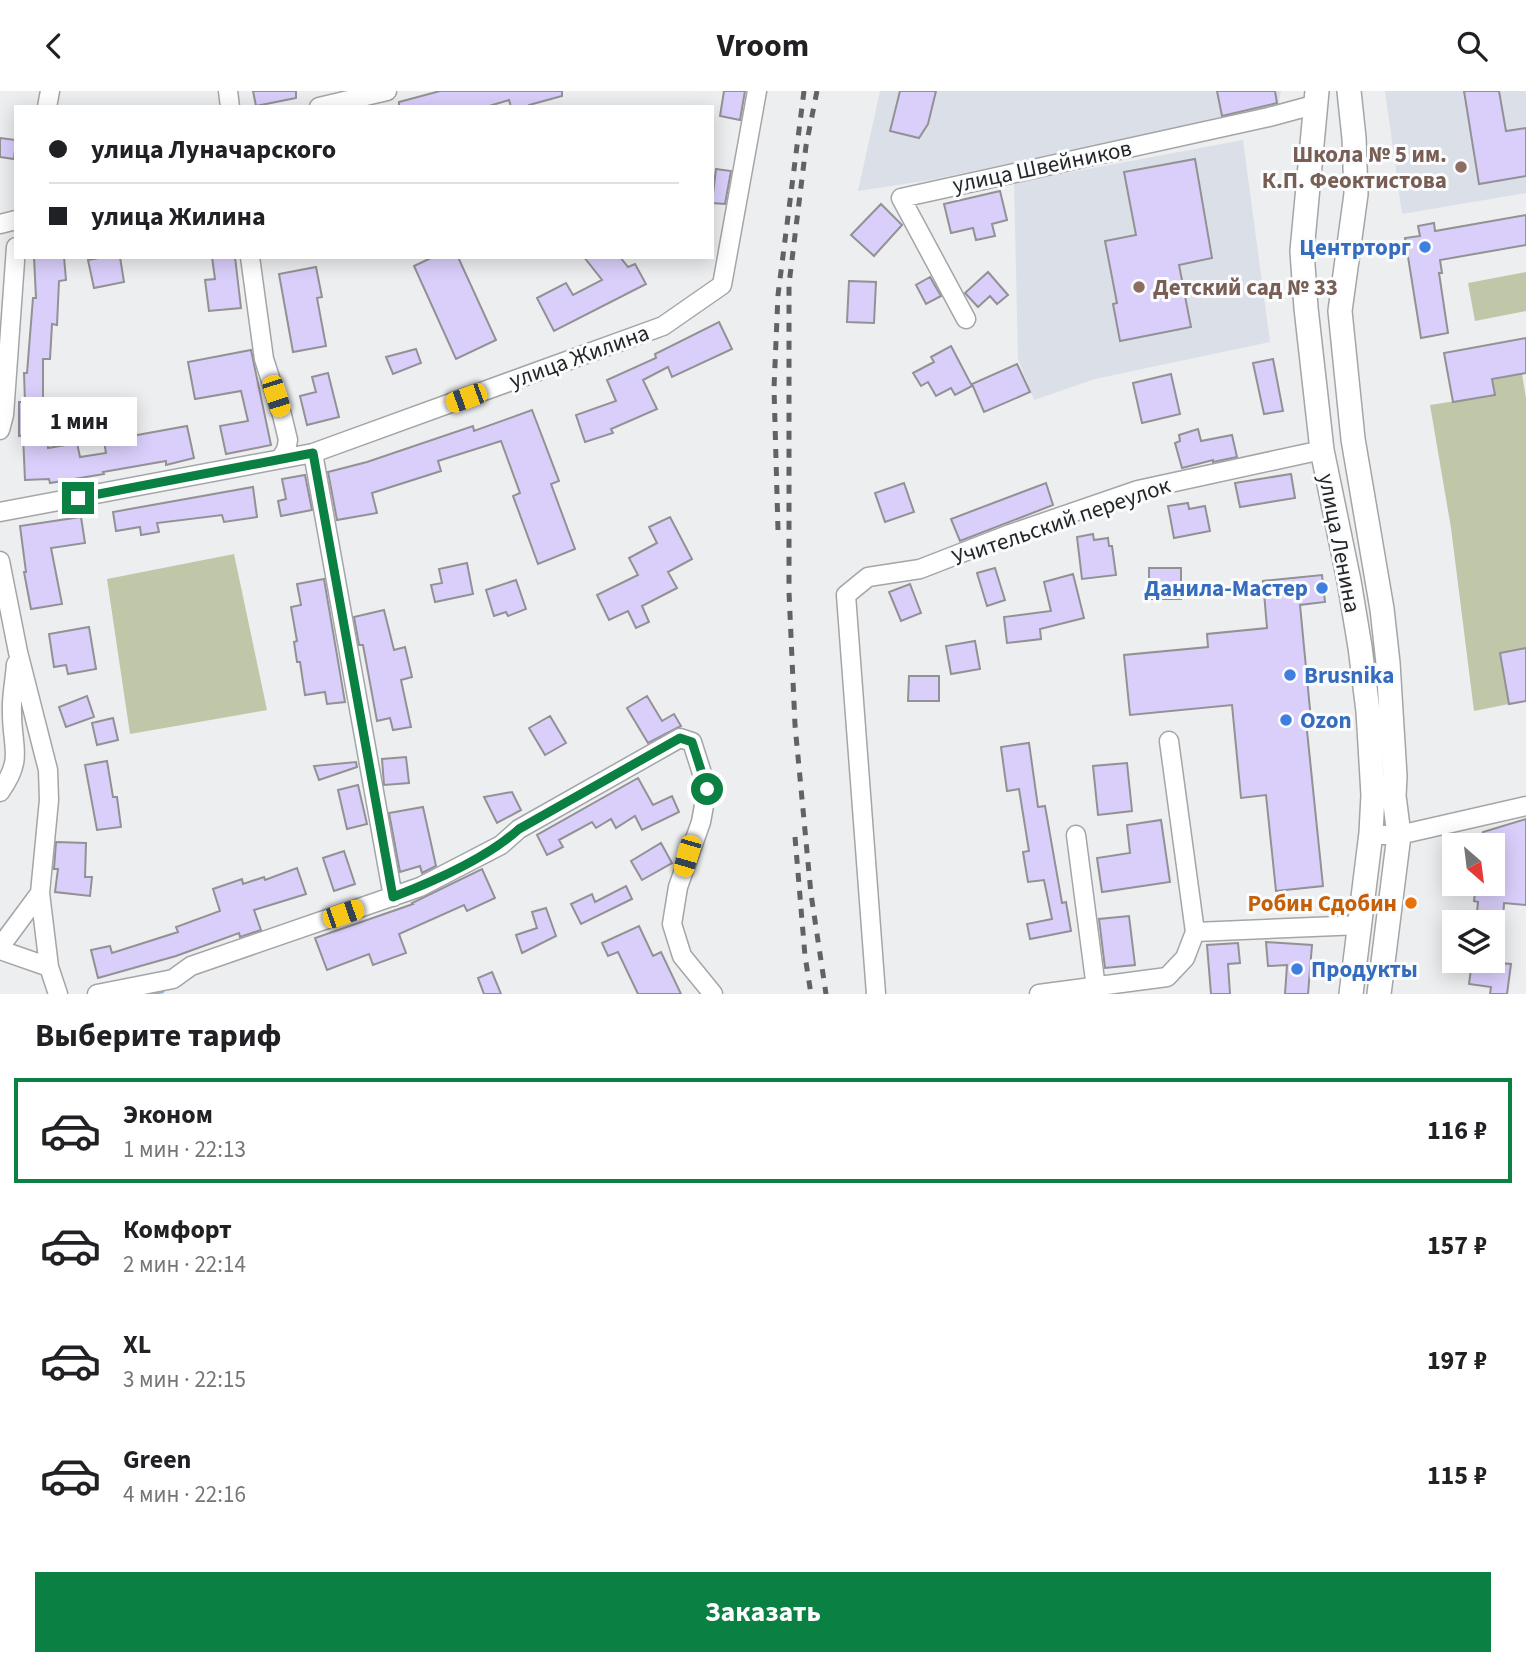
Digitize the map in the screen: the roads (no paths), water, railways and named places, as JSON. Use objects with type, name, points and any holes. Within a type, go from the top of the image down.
[{"type":"main road","name":"улица Ленина","points":[[1349,91],[1356,194],[1340,311],[1353,439],[1382,609],[1399,835],[1380,994]]},
{"type":"main road","name":"улица Ленина","points":[[1317,97],[1302,251],[1306,308],[1322,450],[1360,647],[1368,711],[1373,795],[1371,835],[1351,994]]},
{"type":"street","points":[[328,105],[387,91]]},
{"type":"street","name":"улица Жилина","points":[[0,512],[313,453],[663,326],[722,285],[757,91]]},
{"type":"street","name":"улица Швейников","points":[[966,320],[901,198],[1256,120],[1317,97]]},
{"type":"street","points":[[0,430],[4,415],[15,259]]},
{"type":"street","points":[[250,259],[264,359],[288,440],[280,459]]},
{"type":"street","name":"Учительский переулок","points":[[876,994],[846,595],[868,577],[920,569],[1010,534],[1138,490],[1322,450]]},
{"type":"street","points":[[313,453],[393,897]]},
{"type":"street","points":[[0,561],[18,652],[48,770],[49,800],[40,893],[49,967],[58,994]]},
{"type":"street","points":[[0,792],[11,776],[17,754],[12,713],[18,652]]},
{"type":"street","points":[[97,994],[177,986],[191,966],[420,887],[501,845],[519,829],[680,738],[692,742],[707,789],[701,822],[678,887],[672,924],[681,956],[713,994]]},
{"type":"street","points":[[1039,994],[1167,977],[1185,958],[1195,932],[1169,741]]},
{"type":"street","points":[[1371,835],[1399,835],[1526,806]]},
{"type":"street","points":[[1076,835],[1096,988]]},
{"type":"street","points":[[40,893],[0,949],[49,967]]},
{"type":"street","points":[[1195,932],[1360,925]]},
{"type":"waterway","points":[[142,994],[162,991]]},
{"type":"railway","points":[[778,530],[774,388],[778,295],[804,91]]},
{"type":"railway","points":[[817,91],[806,146],[789,284],[789,592],[795,725],[811,894],[826,994]]},
{"type":"railway","points":[[795,837],[805,956],[811,994]]},
{"type":"place","name":"Школа № 5 им. К.П. Феоктистова","points":[[1461,167]]},
{"type":"place","name":"Центрторг","points":[[1425,247]]},
{"type":"place","name":"Детский сад № 33","points":[[1139,287]]},
{"type":"place","name":"Данила-Мастер","points":[[1322,588]]},
{"type":"place","name":"Brusnika","points":[[1290,675]]},
{"type":"place","name":"Ozon","points":[[1286,720]]},
{"type":"place","name":"Робин Сдобин","points":[[1411,903]]},
{"type":"place","name":"Продукты","points":[[1297,969]]}]
